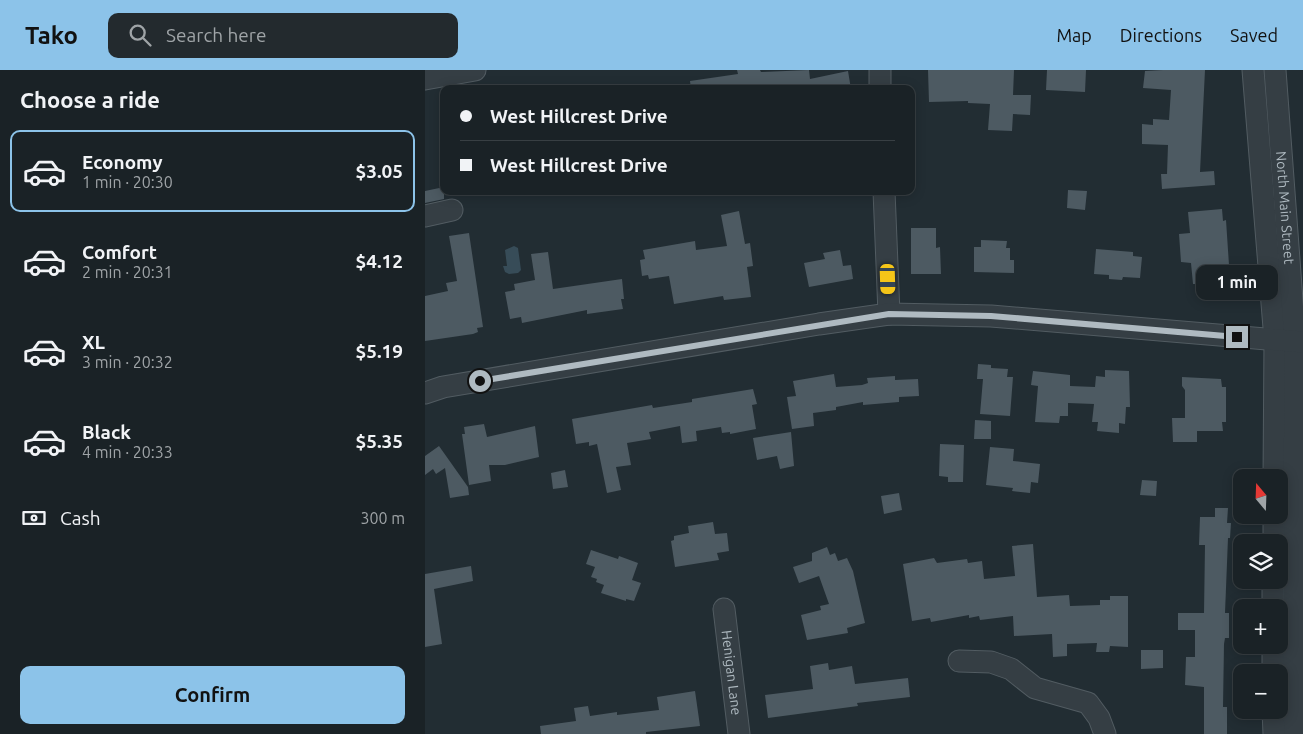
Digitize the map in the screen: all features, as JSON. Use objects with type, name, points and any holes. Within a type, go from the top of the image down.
[{"type":"street","points":[[425,79],[475,70]]},
{"type":"street","points":[[880,70],[880,85]]},
{"type":"street","name":"North Main Street","points":[[1253,70],[1291,341],[1275,469]]},
{"type":"street","name":"North Main Street","points":[[1275,70],[1291,341],[1287,664]]},
{"type":"street","points":[[884,195],[889,314]]},
{"type":"street","points":[[425,216],[452,210]]},
{"type":"street","points":[[425,393],[443,387],[472,382],[889,314],[991,316],[1291,341]]},
{"type":"street","name":"Henigan Lane","points":[[724,610],[739,734]]},
{"type":"street","points":[[959,661],[991,662],[1011,669],[1035,688],[1088,703],[1099,718],[1105,734]]},
{"type":"street","name":"North Main Street","points":[[1288,683],[1293,734]]},
{"type":"street","points":[[1273,719],[1274,734]]},
{"type":"water","points":[[514,246],[518,248],[521,270],[518,273],[509,274],[505,272],[503,266],[507,266],[505,250]]},
{"type":"building","points":[[737,70],[760,70],[761,72],[809,70],[810,79],[848,71],[850,85],[690,85],[690,81],[738,74]]},
{"type":"building","points":[[928,70],[1014,70],[1013,95],[1031,95],[1030,115],[1013,114],[1012,131],[988,130],[990,104],[968,103],[968,101],[929,102]]},
{"type":"building","points":[[1047,70],[1086,70],[1085,92],[1046,90]]},
{"type":"building","points":[[1205,70],[1200,172],[1214,171],[1215,185],[1162,189],[1161,174],[1167,174],[1168,145],[1142,144],[1142,124],[1153,125],[1153,119],[1169,120],[1171,90],[1143,88],[1145,71]]},
{"type":"building","points":[[440,188],[440,195],[444,195],[444,199],[425,203],[425,191]]},
{"type":"building","points":[[1068,190],[1087,191],[1085,210],[1067,208]]},
{"type":"building","points":[[1222,209],[1223,221],[1226,220],[1229,265],[1227,277],[1228,298],[1215,299],[1214,288],[1199,290],[1198,284],[1193,284],[1191,263],[1181,262],[1179,234],[1190,233],[1188,212]]},
{"type":"building","points":[[739,211],[745,244],[750,243],[753,266],[747,267],[751,297],[724,300],[723,296],[674,304],[669,276],[649,279],[648,275],[642,276],[640,260],[645,259],[643,250],[695,241],[696,250],[727,246],[721,215]]},
{"type":"building","points":[[911,228],[936,228],[936,248],[940,247],[941,274],[911,274]]},
{"type":"building","points":[[469,233],[483,327],[477,328],[478,332],[473,334],[425,341],[425,296],[448,291],[446,283],[457,281],[449,236]]},
{"type":"building","points":[[981,240],[1007,241],[1006,248],[1010,248],[1010,260],[1014,260],[1014,273],[974,272],[974,247],[981,247]]},
{"type":"building","points":[[1096,249],[1133,252],[1133,256],[1142,257],[1140,278],[1123,277],[1122,280],[1109,279],[1109,275],[1094,274]]},
{"type":"building","points":[[840,250],[843,266],[851,265],[853,279],[809,287],[804,263],[825,259],[823,253]]},
{"type":"building","points":[[548,252],[553,289],[622,279],[624,299],[621,299],[623,309],[587,314],[587,310],[522,323],[521,317],[510,319],[505,292],[515,290],[514,284],[535,280],[531,254]]},
{"type":"building","points":[[978,364],[991,365],[991,368],[1008,369],[1007,377],[1013,377],[1010,416],[980,414],[983,379],[977,379]]},
{"type":"building","points":[[1105,370],[1129,371],[1130,407],[1126,407],[1125,424],[1119,423],[1119,433],[1097,431],[1098,422],[1092,422],[1094,404],[1068,403],[1068,416],[1060,416],[1059,423],[1035,422],[1038,386],[1031,385],[1033,371],[1070,375],[1070,386],[1095,387],[1096,376],[1105,377]]},
{"type":"building","points":[[834,374],[836,387],[862,385],[868,383],[867,378],[895,376],[895,380],[918,379],[919,396],[899,397],[899,402],[863,405],[863,402],[836,407],[836,410],[813,413],[814,426],[792,429],[787,397],[796,396],[793,381]]},
{"type":"building","points":[[1182,377],[1221,379],[1222,387],[1226,387],[1226,422],[1222,422],[1223,431],[1197,431],[1197,442],[1173,442],[1172,418],[1185,418],[1185,390],[1182,386]]},
{"type":"building","points":[[753,389],[757,404],[752,405],[756,429],[730,434],[730,432],[722,433],[721,427],[696,431],[697,441],[682,443],[680,426],[649,432],[651,439],[627,443],[631,465],[616,467],[621,490],[607,493],[597,444],[589,446],[589,442],[576,444],[572,419],[652,405],[653,408],[692,402],[692,399]]},
{"type":"building","points":[[975,420],[991,421],[991,439],[974,439]]},
{"type":"building","points":[[484,424],[487,437],[535,426],[539,457],[505,465],[489,465],[491,481],[469,485],[462,434],[465,434],[464,427]]},
{"type":"building","points":[[791,432],[794,466],[780,469],[777,456],[757,460],[753,438]]},
{"type":"building","points":[[940,444],[964,445],[963,482],[948,482],[948,477],[939,476]]},
{"type":"building","points":[[439,446],[468,487],[469,495],[450,498],[445,468],[436,474],[433,469],[425,475],[425,456]]},
{"type":"building","points":[[990,447],[1014,449],[1013,461],[1040,464],[1038,483],[1031,482],[1030,493],[1012,491],[1013,488],[986,485]]},
{"type":"building","points":[[565,470],[568,487],[553,489],[551,473]]},
{"type":"building","points":[[1142,480],[1157,481],[1156,496],[1140,495]]},
{"type":"building","points":[[899,493],[902,510],[884,514],[881,496]]},
{"type":"building","points":[[1215,508],[1228,508],[1227,523],[1231,523],[1230,538],[1228,538],[1225,613],[1229,613],[1229,638],[1225,638],[1224,644],[1223,707],[1227,707],[1227,734],[1204,734],[1204,687],[1185,685],[1186,657],[1195,657],[1195,630],[1178,630],[1178,613],[1204,613],[1205,545],[1199,545],[1200,517],[1215,517]]},
{"type":"building","points":[[713,522],[715,534],[727,533],[729,551],[717,553],[719,560],[675,567],[671,541],[674,540],[674,536],[689,533],[688,526]]},
{"type":"building","points":[[1033,544],[1037,597],[1069,595],[1070,606],[1100,605],[1100,600],[1110,600],[1110,596],[1128,596],[1128,647],[1110,646],[1109,652],[1096,652],[1097,643],[1067,644],[1067,656],[1053,657],[1052,634],[1014,636],[1013,616],[980,620],[979,616],[969,618],[969,615],[931,622],[930,618],[912,621],[903,564],[934,558],[937,563],[967,559],[968,563],[982,561],[984,579],[1015,576],[1012,546]]},
{"type":"building","points":[[827,547],[830,555],[835,553],[838,561],[847,558],[853,571],[865,623],[847,628],[848,633],[807,640],[801,615],[821,610],[820,606],[829,604],[819,576],[799,583],[793,567],[812,561],[812,553]]},
{"type":"building","points":[[591,550],[618,559],[619,556],[638,563],[632,580],[641,583],[634,601],[626,599],[626,601],[601,593],[604,585],[596,582],[597,579],[591,577],[595,567],[586,564]]},
{"type":"building","points":[[471,566],[473,581],[434,589],[442,644],[425,647],[425,574]]},
{"type":"building","points":[[1141,650],[1163,650],[1163,668],[1141,669]]},
{"type":"building","points":[[828,663],[829,670],[852,666],[855,684],[908,678],[910,697],[857,703],[858,706],[768,718],[765,695],[813,689],[810,666]]},
{"type":"building","points":[[695,691],[700,726],[646,732],[646,734],[541,734],[540,726],[576,721],[574,708],[588,706],[590,716],[617,712],[617,715],[659,710],[657,697]]},
{"type":"route","points":[[480,381],[889,314],[991,316],[1237,337]]}]
